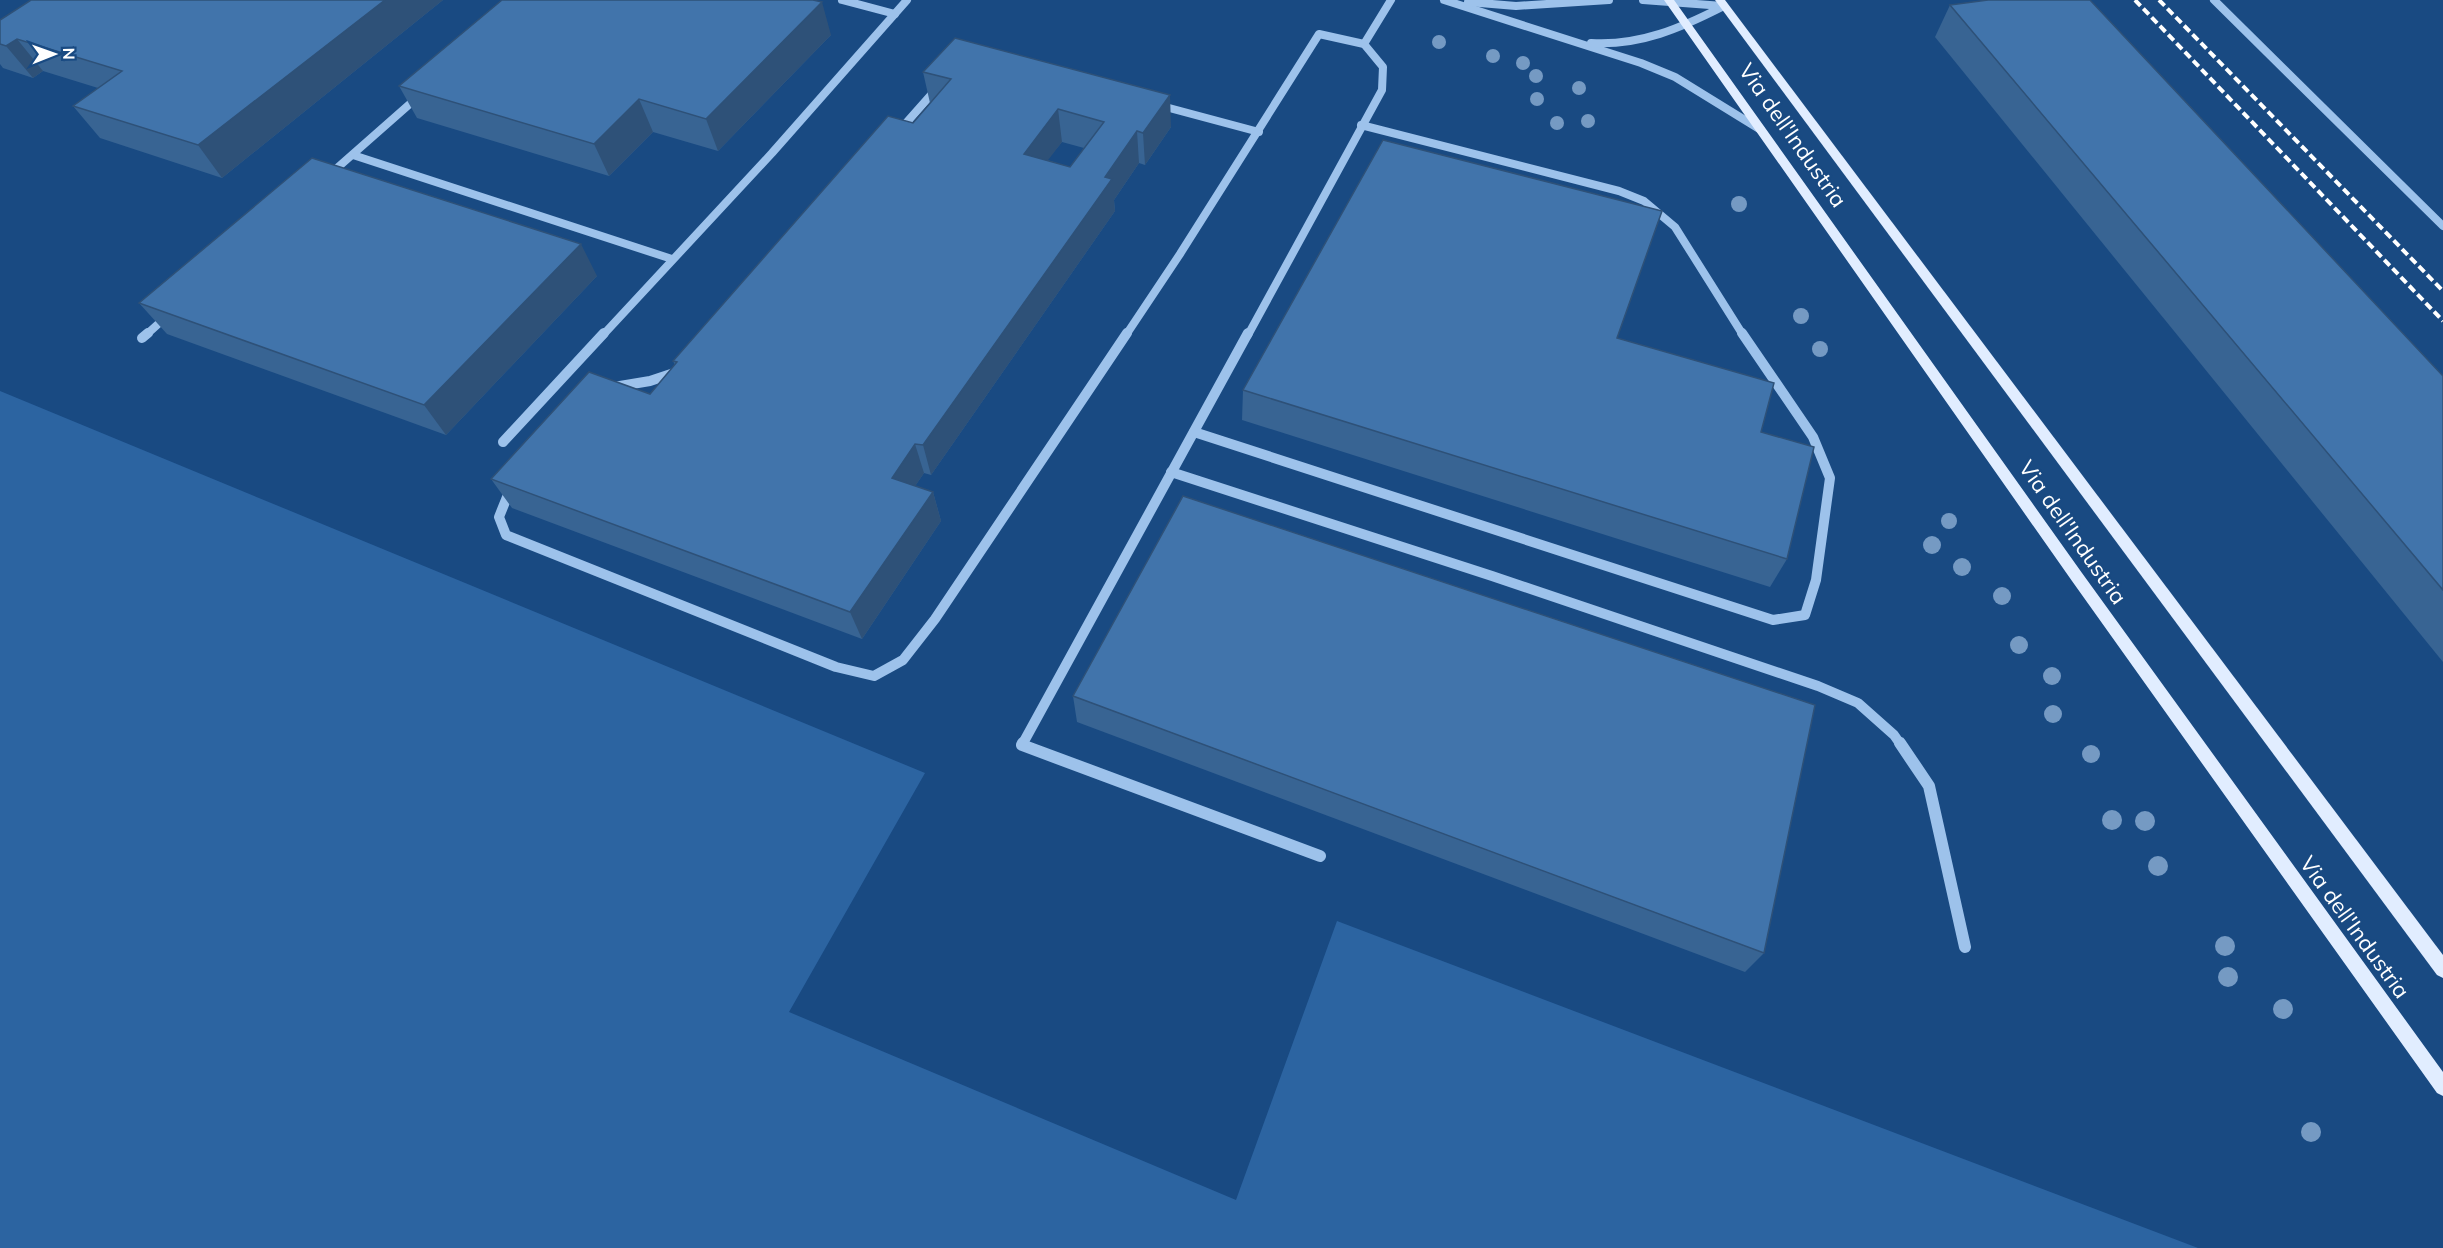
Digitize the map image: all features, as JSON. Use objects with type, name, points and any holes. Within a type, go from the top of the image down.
[{"type":"main road","name":"Via dell'Industria","points":[[1670,1],[2084,586],[2443,1087]]},
{"type":"main road","name":"Via dell'Industria","points":[[1722,3],[2443,969]]},
{"type":"street","points":[[843,0],[895,14]]},
{"type":"street","points":[[503,442],[772,153],[907,0]]},
{"type":"street","points":[[1364,44],[1391,0]]},
{"type":"street","points":[[1446,0],[1541,5],[1609,0]]},
{"type":"street","points":[[1446,0],[1675,77],[1763,132]]},
{"type":"street","points":[[1541,5],[1562,0]]},
{"type":"street","points":[[1643,0],[1722,3]]},
{"type":"street","points":[[2214,0],[2443,226]]},
{"type":"street","points":[[1570,40],[1598,44],[1655,39],[1687,25],[1722,3]]},
{"type":"street","points":[[523,479],[507,497],[499,517],[506,535],[836,667],[874,676],[903,660],[935,620],[1083,401],[1259,132],[1319,34],[1364,44],[1383,67],[1382,90],[1022,745],[1320,856]]},
{"type":"street","points":[[894,136],[944,80]]},
{"type":"street","points":[[317,186],[424,92]]},
{"type":"street","points":[[1146,101],[1259,132]]},
{"type":"street","points":[[1194,432],[1773,620],[1805,615],[1816,580],[1830,478],[1813,437],[1757,356],[1675,227],[1644,201],[1619,191],[1361,125]]},
{"type":"street","points":[[352,155],[672,259]]},
{"type":"street","points":[[142,338],[177,308]]},
{"type":"street","points":[[603,396],[611,388],[650,381],[678,371],[686,364]]},
{"type":"street","points":[[1171,472],[1504,580],[1818,686],[1858,703],[1894,735],[1929,786],[1965,947]]},
{"type":"shaded area","points":[[0,391],[925,773],[789,1012],[1236,1200],[1337,921],[2198,1248],[0,1248]]},
{"type":"building","points":[[31,0],[385,0],[198,145],[73,106],[122,71],[17,39],[6,46],[0,44],[0,20]]},
{"type":"building","points":[[502,0],[813,0],[822,2],[706,119],[639,99],[594,144],[399,86]]},
{"type":"building","points":[[1988,0],[2090,0],[2443,376],[2443,590],[1950,5]]},
{"type":"building","points":[[955,38],[1170,95],[1143,133],[1137,131],[1105,177],[1112,179],[923,445],[915,444],[892,478],[933,492],[850,612],[491,479],[589,372],[650,394],[677,362],[673,361],[888,116],[913,123],[951,79],[923,72]],"holes":[[[1058,109],[1104,122],[1070,167],[1024,154]]]},
{"type":"building","points":[[1383,140],[1662,211],[1617,338],[1774,383],[1761,432],[1814,447],[1787,559],[1243,390]]},
{"type":"building","points":[[312,158],[581,244],[424,405],[139,303]]},
{"type":"building","points":[[1183,496],[1815,705],[1764,953],[1073,696]]},
{"type":"railway","points":[[2135,0],[2443,321]]},
{"type":"railway","points":[[2159,0],[2443,291]]}]
